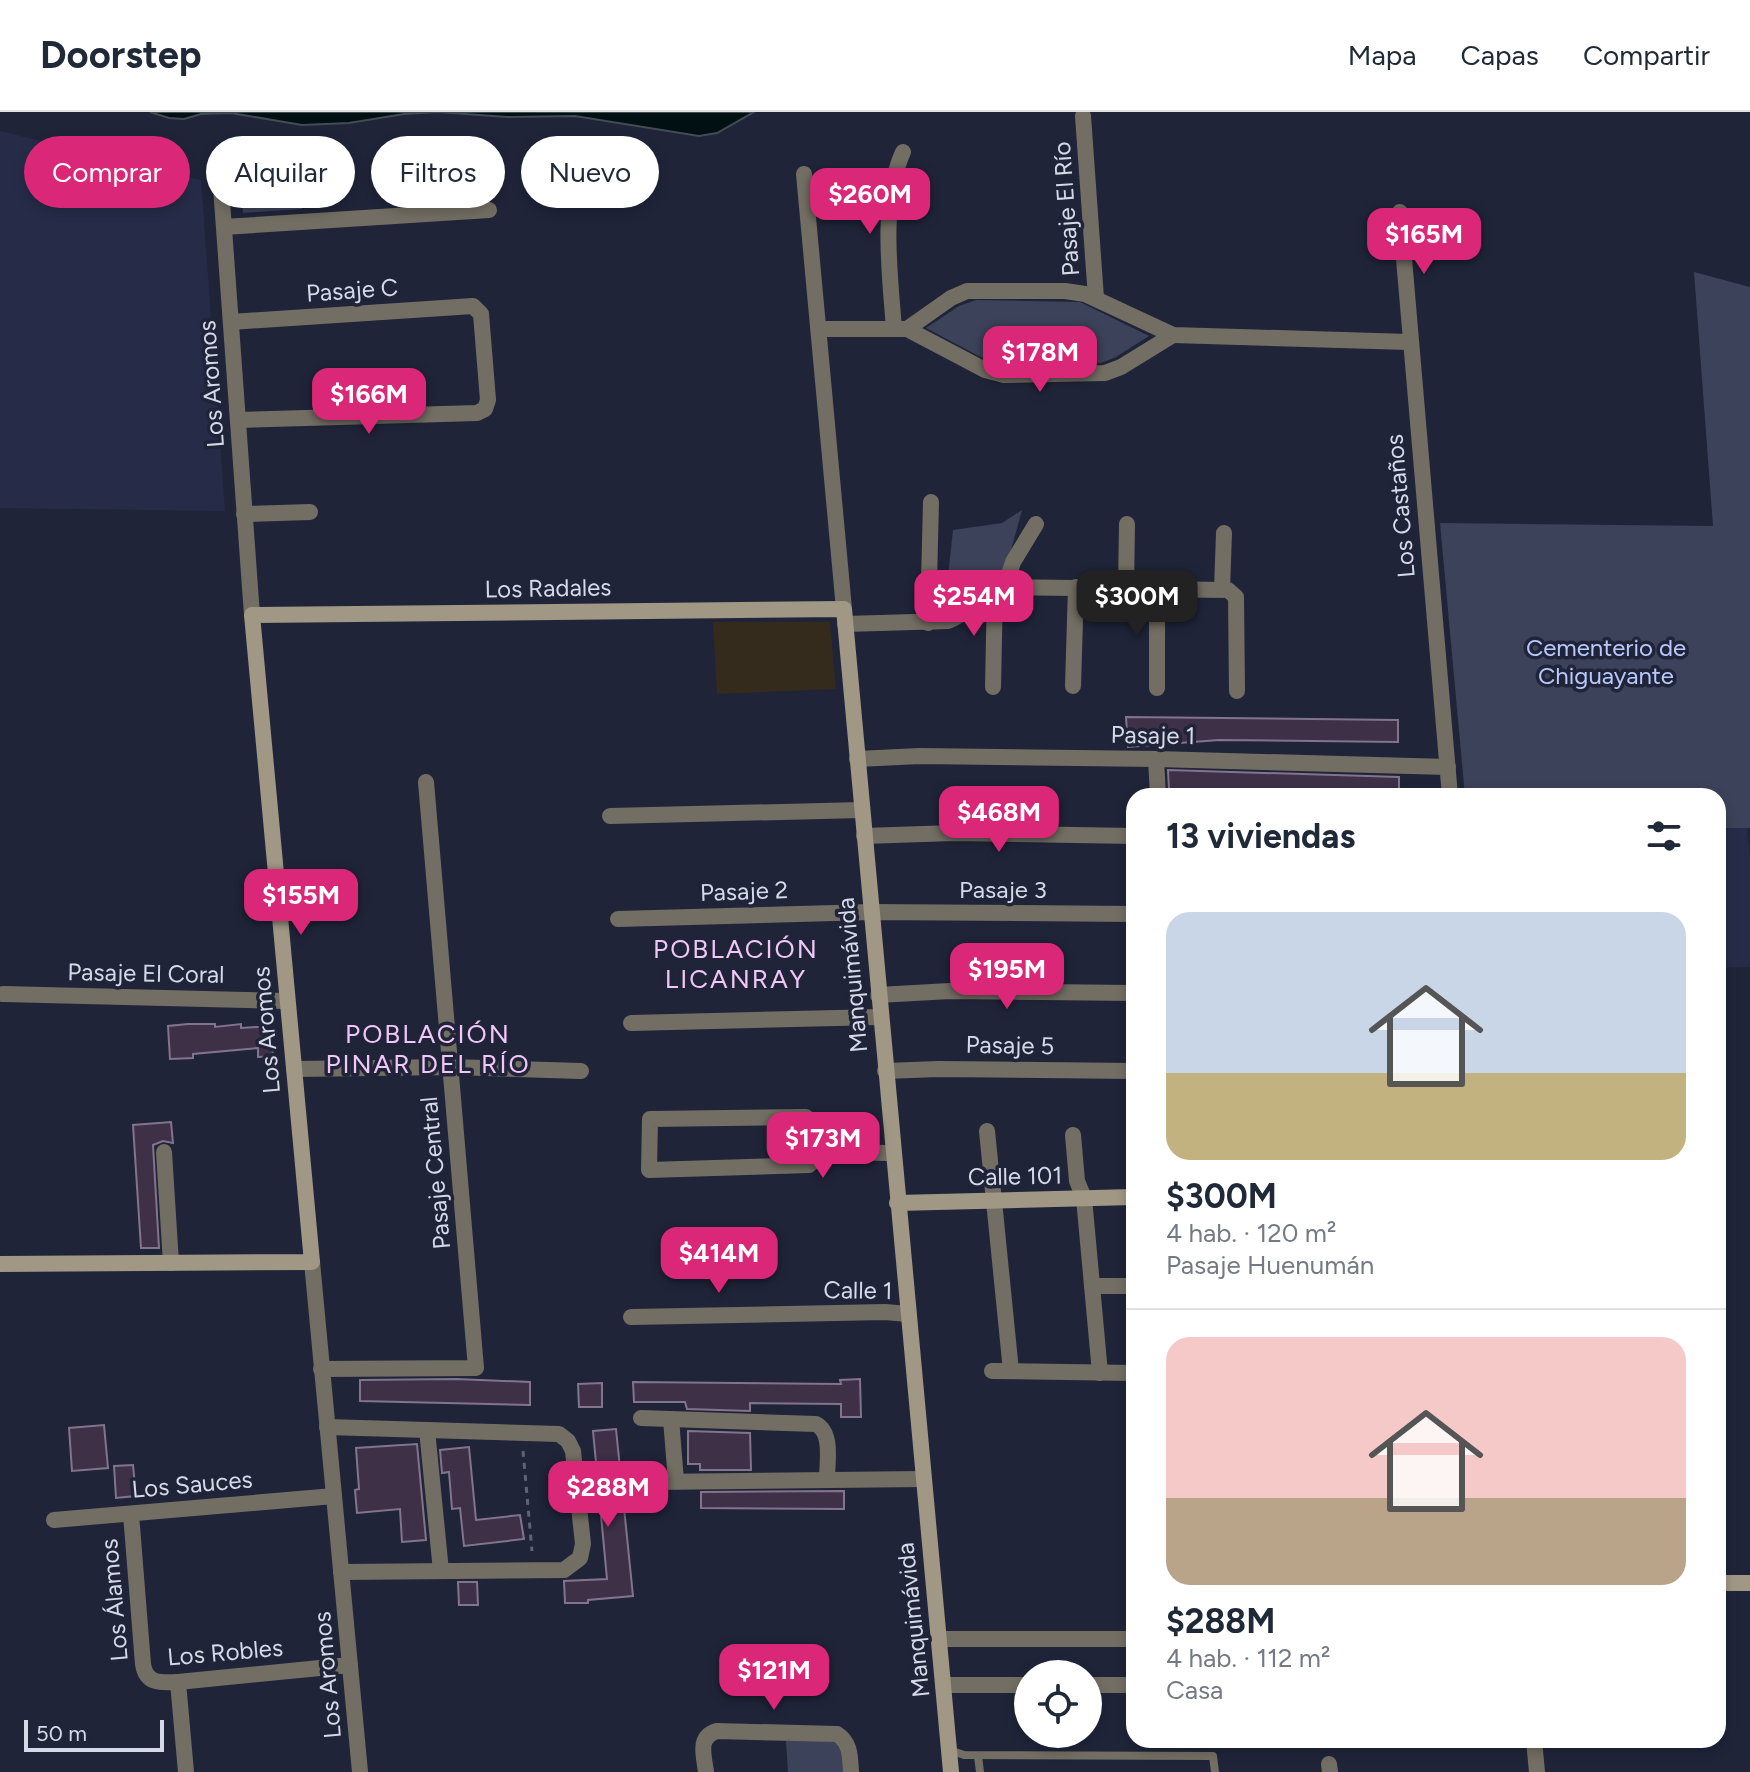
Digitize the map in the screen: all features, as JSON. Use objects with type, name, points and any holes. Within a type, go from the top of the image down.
[{"type":"street","name":"Pasaje El Río","points":[[1083,116],[1096,298]]},
{"type":"street","points":[[900,329],[889,270],[891,187],[903,152]]},
{"type":"street","name":"Manquimávida","points":[[804,174],[951,1772]]},
{"type":"street","name":"Los Aromos","points":[[223,208],[252,615],[360,1772]]},
{"type":"street","points":[[224,227],[489,210]]},
{"type":"street","name":"Los Castaños","points":[[1400,212],[1449,788]]},
{"type":"street","points":[[900,329],[967,291],[1065,291],[1096,298],[1173,335],[1409,342]]},
{"type":"street","name":"Pasaje C","points":[[231,322],[468,305],[481,314],[486,371],[488,400],[485,409],[477,413],[238,420]]},
{"type":"street","points":[[819,329],[900,329],[985,370],[1004,375],[1112,372],[1173,335]]},
{"type":"street","points":[[928,623],[931,502]]},
{"type":"street","points":[[244,514],[310,512]]},
{"type":"street","points":[[993,687],[1000,588],[1036,524]]},
{"type":"street","points":[[1126,588],[1127,524]]},
{"type":"street","points":[[1224,533],[1228,591]]},
{"type":"street","points":[[1073,686],[1076,587]]},
{"type":"street","points":[[845,617],[928,623],[954,619],[1000,588],[1228,591],[1236,597],[1237,691]]},
{"type":"street","points":[[1157,589],[1157,688]]},
{"type":"street","name":"Los Radales","points":[[252,615],[845,617]]},
{"type":"street","name":"Pasaje 1","points":[[857,759],[920,756],[1156,759],[1448,767]]},
{"type":"street","points":[[1156,759],[1158,788]]},
{"type":"street","name":"Pasaje Central","points":[[321,1369],[476,1368],[426,782]]},
{"type":"street","points":[[610,816],[862,810]]},
{"type":"street","points":[[864,836],[953,833],[1126,836]]},
{"type":"street","name":"Pasaje 3","points":[[871,912],[1126,914]]},
{"type":"street","name":"Pasaje 2","points":[[618,919],[871,912]]},
{"type":"street","points":[[878,995],[965,991],[1126,993]]},
{"type":"street","name":"Pasaje El Coral","points":[[3,994],[287,1001]]},
{"type":"street","points":[[631,1023],[880,1017]]},
{"type":"street","points":[[294,1069],[450,1067],[581,1071]]},
{"type":"street","name":"Pasaje 5","points":[[885,1071],[1126,1071]]},
{"type":"street","points":[[806,1117],[814,1126],[816,1152],[813,1163],[806,1166],[649,1170],[650,1119],[806,1117]]},
{"type":"street","points":[[987,1131],[1011,1371]]},
{"type":"street","points":[[1073,1135],[1077,1181],[1084,1198],[1100,1373]]},
{"type":"street","points":[[164,1152],[171,1263]]},
{"type":"street","points":[[816,1152],[892,1153]]},
{"type":"street","name":"Calle 101","points":[[897,1203],[1126,1197]]},
{"type":"street","points":[[0,1264],[312,1262]]},
{"type":"street","points":[[1092,1286],[1126,1286]]},
{"type":"street","name":"Calle 1","points":[[631,1317],[908,1314]]},
{"type":"street","points":[[992,1371],[1126,1373]]},
{"type":"street","points":[[641,1418],[820,1425],[827,1436],[827,1479]]},
{"type":"street","points":[[671,1419],[676,1481]]},
{"type":"street","points":[[327,1427],[553,1432],[564,1437],[571,1446],[583,1544],[580,1558],[571,1567],[341,1572]]},
{"type":"street","points":[[427,1430],[441,1571]]},
{"type":"street","points":[[652,1482],[923,1479]]},
{"type":"street","name":"Los Sauces","points":[[54,1520],[334,1496]]},
{"type":"street","name":"Los Álamos","points":[[131,1514],[144,1672],[152,1680]]},
{"type":"street","points":[[1726,1583],[1750,1583]]},
{"type":"street","points":[[939,1639],[1126,1639]]},
{"type":"street","name":"Los Robles","points":[[152,1680],[178,1682],[350,1665]]},
{"type":"street","points":[[178,1682],[186,1772]]},
{"type":"street","points":[[943,1685],[1014,1685]]},
{"type":"street","points":[[1102,1685],[1126,1685]]},
{"type":"street","points":[[706,1772],[703,1747],[707,1736],[717,1731],[831,1733],[842,1737],[849,1748],[851,1772]]},
{"type":"street","points":[[1535,1748],[1537,1772]]},
{"type":"lane","points":[[949,1750],[978,1756],[1213,1756],[1215,1772]]},
{"type":"lane","points":[[978,1756],[980,1772]]},
{"type":"path","points":[[521,1432],[533,1570]]},
{"type":"shaded area","points":[[150,112],[438,112],[349,123],[302,125],[231,113],[201,114],[184,119]]},
{"type":"shaded area","points":[[438,112],[754,112],[717,133],[699,136],[575,116],[507,117]]},
{"type":"shaded area","points":[[0,131],[24,137],[24,208],[190,208],[190,177],[201,180],[225,511],[0,508]]},
{"type":"shaded area","points":[[713,622],[830,622],[836,689],[717,694]]},
{"type":"shaded area","points":[[1747,827],[1750,967],[1726,968],[1726,828]]},
{"type":"green space","points":[[243,208],[302,209],[243,213]]},
{"type":"green space","name":"Cementerio de Chiguayante","points":[[1694,272],[1750,287],[1750,828],[1726,828],[1726,788],[1464,788],[1440,523],[1713,526]]},
{"type":"green space","points":[[976,300],[1080,302],[1149,336],[1101,363],[992,363],[926,328],[959,306]]},
{"type":"green space","points":[[1022,510],[1005,572],[945,604],[953,530],[1002,523]]},
{"type":"green space","points":[[825,1738],[842,1747],[846,1772],[788,1772],[786,1741]]},
{"type":"building","points":[[1126,717],[1398,720],[1398,742],[1219,740],[1128,747]]},
{"type":"building","points":[[1168,770],[1399,777],[1399,788],[1169,788]]},
{"type":"building","points":[[215,1024],[215,1027],[241,1024],[241,1028],[271,1026],[273,1056],[258,1057],[258,1048],[170,1059],[168,1026]]},
{"type":"building","points":[[171,1122],[173,1143],[163,1141],[153,1145],[159,1248],[141,1248],[133,1125]]},
{"type":"building","points":[[860,1379],[861,1417],[841,1417],[841,1404],[750,1403],[750,1411],[687,1409],[685,1402],[634,1402],[633,1382],[841,1384],[840,1380]]},
{"type":"building","points":[[360,1380],[530,1382],[530,1405],[360,1401]]},
{"type":"building","points":[[602,1383],[602,1407],[579,1407],[578,1384]]},
{"type":"building","points":[[104,1425],[108,1468],[72,1471],[69,1428]]},
{"type":"building","points":[[616,1429],[633,1596],[565,1603],[564,1581],[607,1579],[593,1431]]},
{"type":"building","points":[[688,1431],[750,1433],[751,1470],[700,1470],[700,1464],[688,1464]]},
{"type":"building","points":[[417,1444],[426,1540],[402,1542],[400,1509],[357,1513],[356,1448]]},
{"type":"building","points":[[469,1447],[476,1520],[520,1515],[524,1539],[464,1546],[460,1508],[452,1509],[449,1472],[442,1473],[440,1450]]},
{"type":"building","points":[[133,1465],[136,1496],[116,1498],[114,1466]]},
{"type":"building","points":[[844,1491],[844,1509],[701,1508],[701,1492]]},
{"type":"building","points":[[458,1582],[477,1582],[478,1605],[459,1605]]},
{"type":"district","name":"POBLACIÓN LICANRAY","points":[[736,964]]},
{"type":"district","name":"POBLACIÓN PINAR DEL RÍO","points":[[428,1049]]}]
